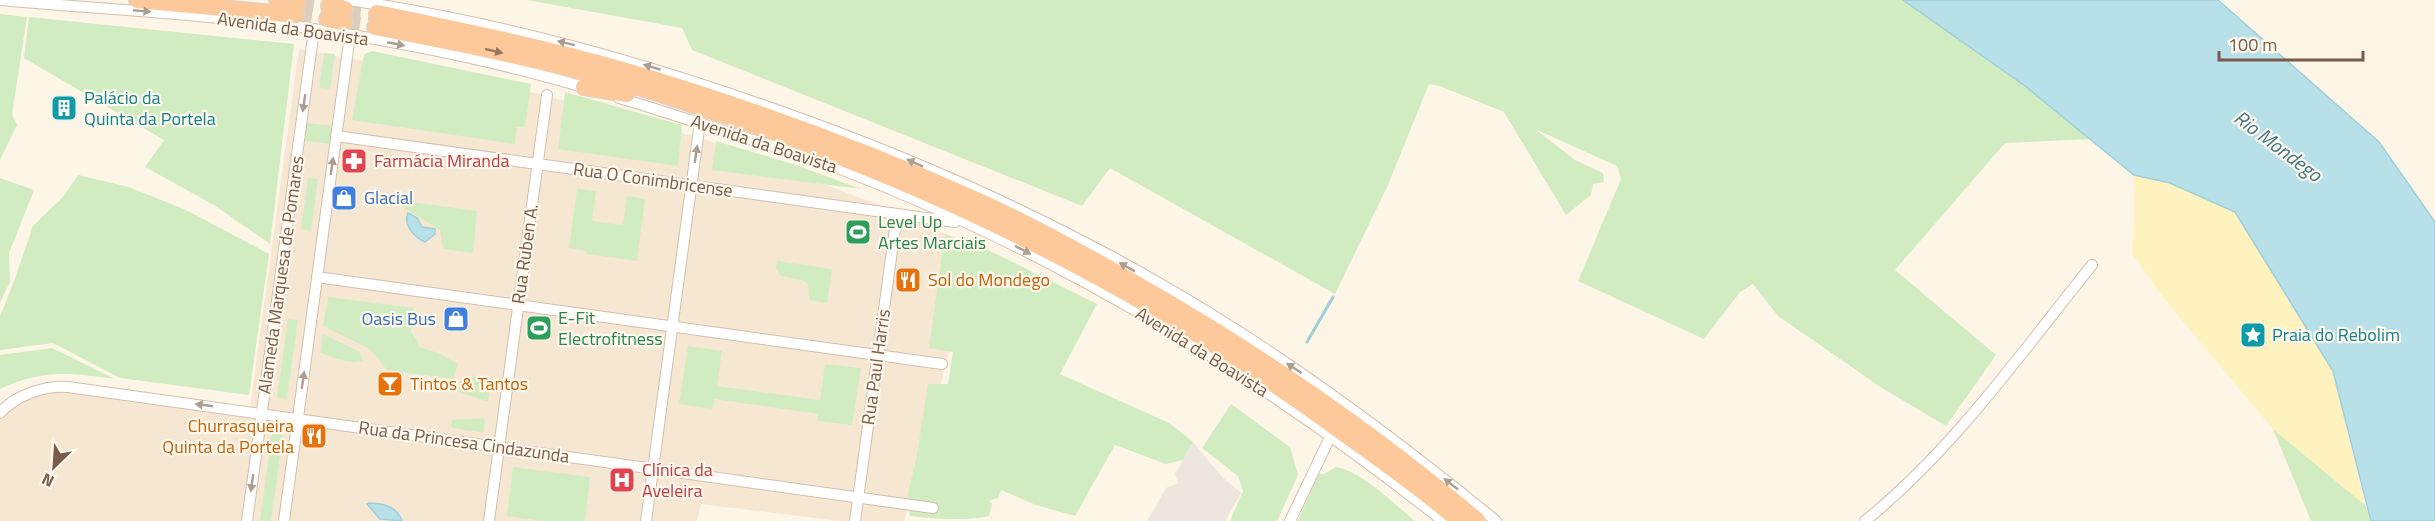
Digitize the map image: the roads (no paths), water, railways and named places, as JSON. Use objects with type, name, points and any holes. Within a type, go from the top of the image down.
[{"type":"highway","name":"Avenida da Boavista","points":[[137,0],[297,8],[277,0]]},
{"type":"highway","name":"Avenida da Boavista","points":[[1458,521],[1392,468],[1300,401],[1224,351],[1099,278],[978,216],[843,158],[676,99],[618,81],[376,20],[559,53],[679,87],[848,146],[984,203],[1105,266],[1230,339],[1400,457],[1478,521]]},
{"type":"highway","points":[[584,87],[648,98],[676,99]]},
{"type":"street","name":"Avenida da Boavista","points":[[0,0],[175,14],[337,17],[517,32],[612,55],[672,73],[852,136],[988,195],[1092,247],[1235,330],[1337,398],[1407,449],[1496,521]]},
{"type":"street","name":"Avenida da Boavista","points":[[337,17],[465,58],[584,87],[700,122],[839,168],[970,224],[1150,318],[1219,361],[1331,435],[1443,521]]},
{"type":"street","name":"Alameda Marquesa de Pomares","points":[[284,521],[336,136],[337,17]]},
{"type":"street","name":"Alameda Marquesa de Pomares","points":[[247,521],[262,413],[337,17]]},
{"type":"street","name":"Rua Ruben A.","points":[[489,521],[547,95]]},
{"type":"street","points":[[646,521],[700,122]]},
{"type":"street","name":"Rua O Conimbricense","points":[[336,136],[970,224]]},
{"type":"street","name":"Rua Paul Harris","points":[[855,521],[897,214]]},
{"type":"street","points":[[1865,521],[1899,493],[1949,440],[2092,265]]},
{"type":"street","points":[[316,277],[942,364]]},
{"type":"street","name":"Rua da Princesa Cindazunda","points":[[0,413],[6,406],[31,393],[59,386],[933,508]]},
{"type":"street","points":[[1290,521],[1331,435]]},
{"type":"water","name":"Rio Mondego","points":[[1903,0],[2218,0],[2379,142],[2435,222],[2435,521],[2371,521],[2333,371],[2235,212],[2170,183],[2134,175],[2025,86]]},
{"type":"water","points":[[408,213],[417,218],[422,227],[435,229],[435,234],[425,242],[417,237],[408,226]]},
{"type":"water","points":[[367,504],[389,506],[397,512],[402,521],[380,519]]},
{"type":"waterway","points":[[1307,342],[1333,297]]},
{"type":"tunnel","points":[[298,2],[329,6]]},
{"type":"tunnel","points":[[345,9],[377,13]]},
{"type":"tunnel","points":[[296,15],[327,19]]},
{"type":"tunnel","points":[[344,22],[375,27]]},
{"type":"place","name":"Palácio da Quinta da Portela","points":[[64,108]]},
{"type":"place","name":"Farmácia Miranda","points":[[354,161]]},
{"type":"place","name":"Glacial","points":[[344,198]]},
{"type":"place","name":"Level Up Artes Marciais","points":[[858,232]]},
{"type":"place","name":"Sol do Mondego","points":[[908,280]]},
{"type":"place","name":"Oasis Bus","points":[[456,319]]},
{"type":"place","name":"E-Fit Electrofitness","points":[[539,328]]},
{"type":"place","name":"Praia do Rebolim","points":[[2253,335]]},
{"type":"place","name":"Tintos & Tantos","points":[[390,384]]},
{"type":"place","name":"Churrasqueira Quinta da Portela","points":[[314,436]]},
{"type":"place","name":"Clínica da Aveleira","points":[[622,480]]}]
